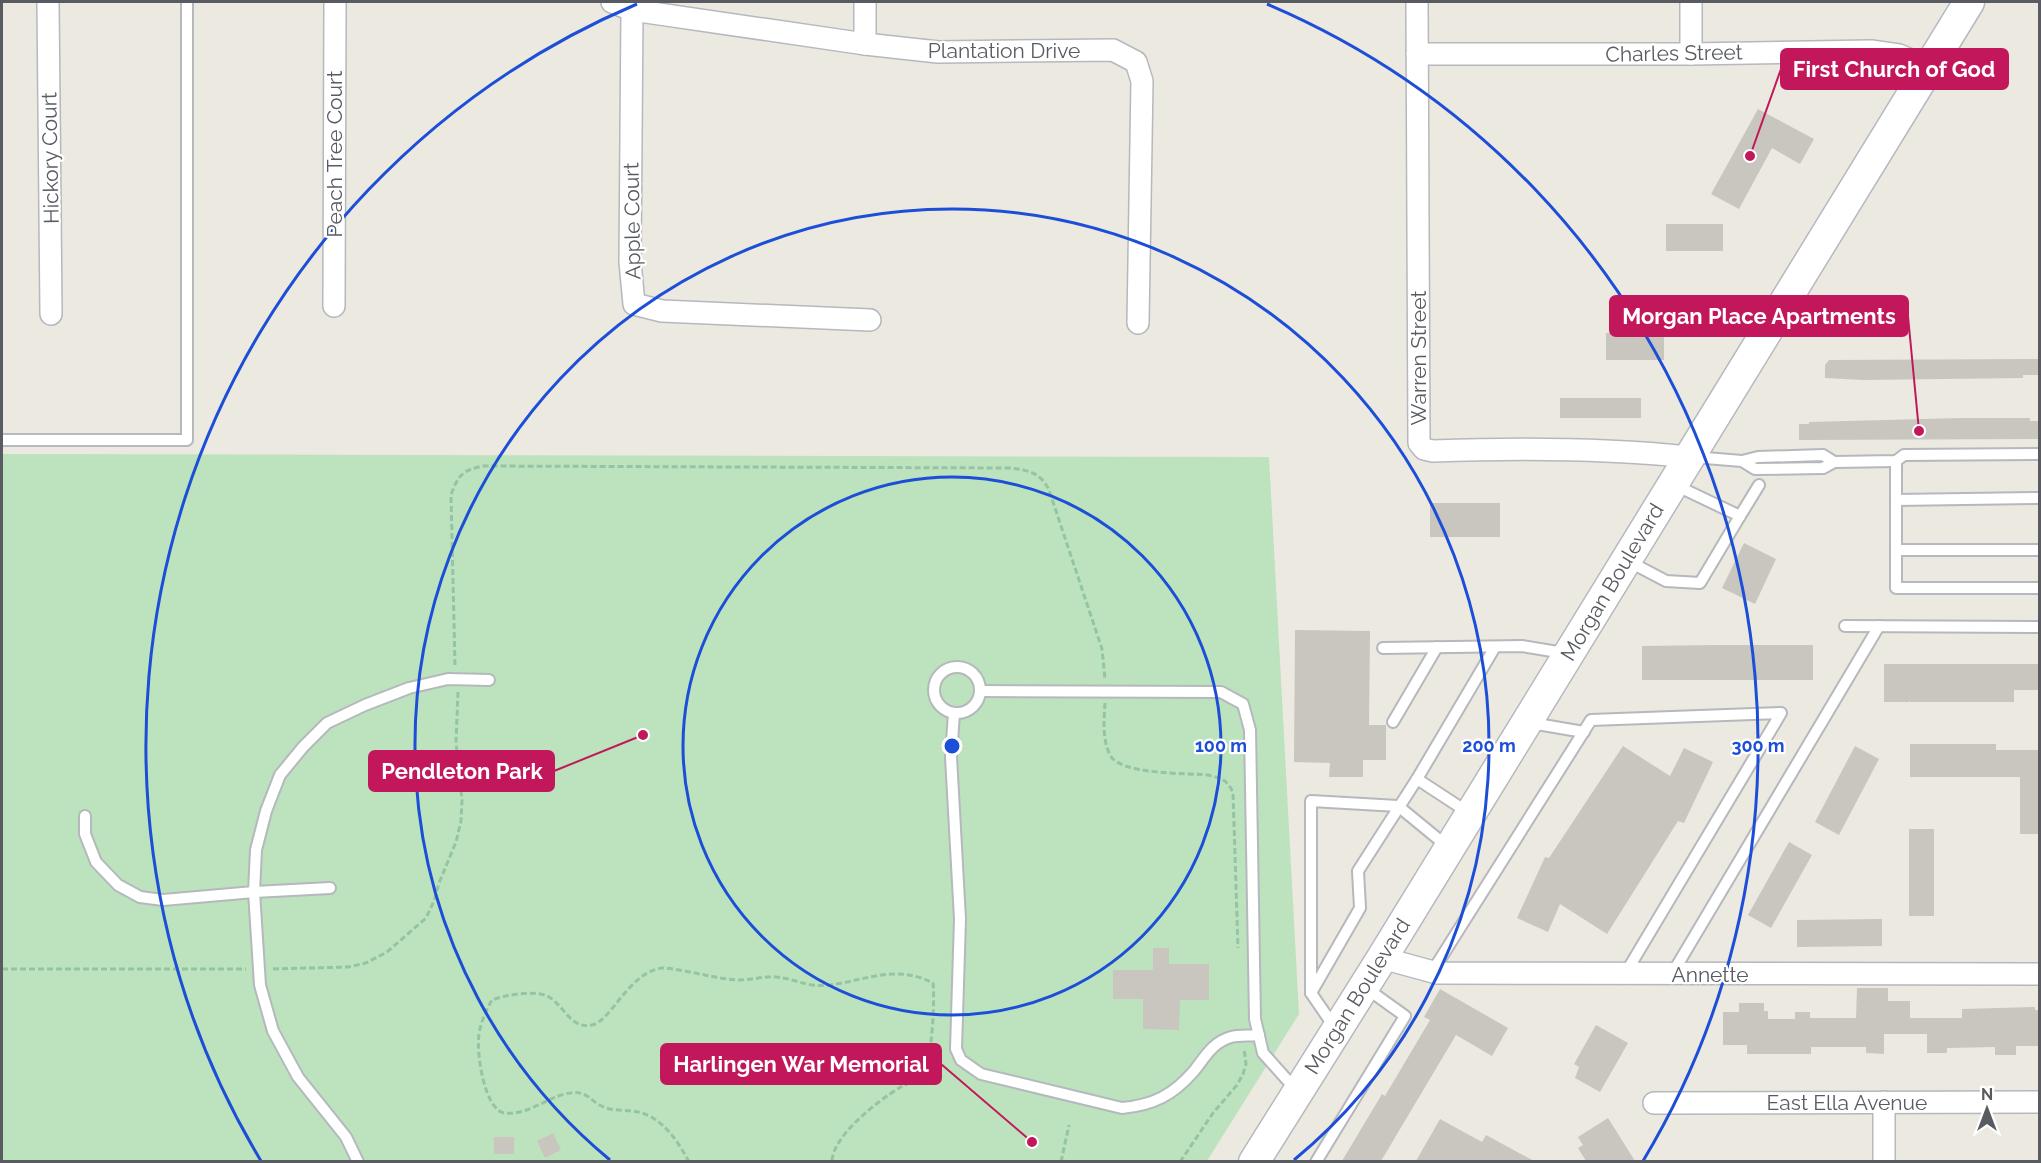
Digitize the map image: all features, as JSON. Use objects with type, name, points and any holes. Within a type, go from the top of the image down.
[{"type":"main road","name":"Morgan Boulevard","points":[[1258,1160],[1298,1091],[1382,958],[1671,484],[1740,377],[1928,67],[1962,4]]},
{"type":"street","name":"Hickory Court","points":[[48,2],[51,315]]},
{"type":"street","name":"Peach Tree Court","points":[[333,306],[335,2]]},
{"type":"street","name":"Plantation Drive","points":[[612,2],[632,10],[865,44],[938,52],[1113,50],[1136,62],[1142,81],[1138,323]]},
{"type":"street","points":[[865,2],[865,44]]},
{"type":"street","name":"Warren Street","points":[[1417,2],[1419,443],[1424,449],[1433,451],[1603,449],[1688,457]]},
{"type":"street","points":[[1691,54],[1692,2]]},
{"type":"street","name":"Apple Court","points":[[632,10],[630,262],[634,304],[662,311],[870,320]]},
{"type":"street","name":"Charles Street","points":[[1417,54],[1691,54],[1871,51],[1899,55],[1928,67]]},
{"type":"street","name":"Annette","points":[[1382,958],[1432,972],[2040,975]]},
{"type":"street","points":[[1884,1102],[1884,1161]]},
{"type":"street","name":"East Ella Avenue","points":[[1654,1103],[2040,1102]]},
{"type":"lane","points":[[2,440],[187,440],[187,2]]},
{"type":"lane","points":[[1688,457],[1742,461],[1755,469],[1823,468],[1834,462],[1896,461],[1904,455],[2040,454]]},
{"type":"lane","points":[[1896,461],[1896,588],[2040,588]]},
{"type":"lane","points":[[1671,484],[1740,516]]},
{"type":"lane","points":[[1625,559],[1666,581],[1700,583],[1759,485]]},
{"type":"lane","points":[[1896,500],[2040,498]]},
{"type":"lane","points":[[1896,550],[2040,550]]},
{"type":"lane","points":[[1845,626],[2040,627]]},
{"type":"lane","points":[[1672,974],[1879,626]]},
{"type":"lane","points":[[1383,648],[1522,646],[1568,654]]},
{"type":"lane","points":[[1393,722],[1437,647]]},
{"type":"lane","points":[[1311,993],[1360,908],[1358,871],[1417,779],[1495,647]]},
{"type":"lane","points":[[955,667],[963,668],[975,676],[980,691],[975,705],[962,713],[954,713],[940,707],[933,693],[936,679],[941,673],[955,667]]},
{"type":"lane","points":[[358,1161],[346,1137],[298,1077],[273,1031],[260,985],[254,892],[256,850],[266,811],[280,775],[327,723],[409,688],[448,679],[489,680]]},
{"type":"lane","points":[[980,691],[1221,692],[1243,704],[1250,730],[1255,1019],[1263,1053],[1298,1091]]},
{"type":"lane","points":[[954,713],[951,757],[960,919],[956,1049],[961,1060],[981,1074],[1122,1108],[1143,1106],[1176,1090],[1212,1047],[1231,1037],[1259,1035]]},
{"type":"lane","points":[[1432,972],[1591,720],[1781,713],[1625,974]]},
{"type":"lane","points":[[1526,722],[1584,732]]},
{"type":"lane","points":[[1417,779],[1470,813]]},
{"type":"lane","points":[[1336,1030],[1311,993],[1311,801],[1398,806],[1448,847]]},
{"type":"lane","points":[[85,816],[85,834],[96,862],[118,885],[140,897],[163,900],[330,888]]},
{"type":"lane","points":[[1317,1161],[1405,1016],[1364,986]]},
{"type":"path","points":[[2,969],[348,967],[366,963],[387,952],[426,918],[435,901],[439,883],[456,842],[462,800],[456,742],[458,679],[455,662],[451,495],[456,480],[468,469],[483,466],[1009,468],[1035,473],[1044,480],[1049,490],[1102,650],[1105,743],[1110,757],[1136,770],[1208,775],[1220,777],[1229,783],[1233,793],[1238,956]]},
{"type":"path","points":[[689,1161],[664,1126],[656,1119],[638,1112],[605,1108],[585,1094],[566,1093],[518,1112],[502,1112],[496,1108],[491,1103],[482,1074],[478,1046],[482,1021],[492,1000],[517,994],[545,995],[559,1005],[572,1021],[593,1025],[603,1018],[640,978],[653,969],[671,968],[740,980],[776,977],[811,986],[893,973],[926,979],[933,983],[934,995],[928,1063],[923,1074],[899,1088],[854,1125],[840,1140],[832,1154],[832,1161]]},
{"type":"path","points":[[1180,1161],[1243,1074],[1246,1064],[1243,1036]]},
{"type":"path","points":[[1061,1161],[1069,1125]]},
{"type":"green space","points":[[2,454],[1269,457],[1299,1014],[1207,1161],[2,1161]]},
{"type":"building","points":[[1758,109],[1814,139],[1800,164],[1772,148],[1739,209],[1711,194]]},
{"type":"building","points":[[1666,224],[1723,224],[1723,251],[1666,251]]},
{"type":"building","points":[[1606,333],[1664,333],[1664,360],[1606,360]]},
{"type":"building","points":[[2040,359],[2040,375],[2023,375],[2023,378],[1863,380],[1825,378],[1825,365],[1829,360]]},
{"type":"building","points":[[1560,398],[1641,398],[1641,418],[1560,418]]},
{"type":"building","points":[[2030,418],[2030,421],[2040,421],[2040,439],[1799,440],[1799,424],[1809,424],[1809,422]]},
{"type":"building","points":[[1430,503],[1500,503],[1500,537],[1430,537]]},
{"type":"building","points":[[1744,543],[1776,559],[1755,604],[1722,588]]},
{"type":"building","points":[[1295,630],[1370,631],[1369,725],[1386,725],[1386,760],[1363,760],[1363,777],[1329,777],[1330,763],[1294,762]]},
{"type":"building","points":[[1813,645],[1813,680],[1642,680],[1642,646]]},
{"type":"building","points":[[1884,664],[2040,664],[2040,690],[2014,690],[2014,702],[1910,702],[1910,700],[1909,702],[1884,702]]},
{"type":"building","points":[[1910,744],[1996,744],[1996,750],[2040,750],[2040,834],[2020,834],[2020,777],[1910,777]]},
{"type":"building","points":[[1623,746],[1670,776],[1684,748],[1713,762],[1684,823],[1678,821],[1607,934],[1560,904],[1548,932],[1517,918],[1545,857],[1549,858]]},
{"type":"building","points":[[1855,746],[1879,759],[1839,835],[1815,822]]},
{"type":"building","points":[[1909,829],[1934,829],[1934,916],[1909,916]]},
{"type":"building","points":[[1789,842],[1812,855],[1771,928],[1748,915]]},
{"type":"building","points":[[1882,919],[1882,946],[1797,947],[1797,920]]},
{"type":"building","points":[[1153,948],[1169,948],[1169,964],[1209,964],[1209,1000],[1180,1000],[1179,1030],[1143,1029],[1143,999],[1113,999],[1113,970],[1153,970]]},
{"type":"building","points":[[1857,988],[1888,988],[1888,1001],[1910,1001],[1910,1018],[1962,1018],[1962,1009],[2035,1007],[2035,1010],[2040,1010],[2040,1046],[2016,1046],[2016,1055],[1995,1055],[1995,1047],[1947,1048],[1947,1053],[1927,1053],[1927,1034],[1884,1034],[1884,1054],[1866,1053],[1866,1047],[1811,1047],[1811,1054],[1747,1054],[1747,1045],[1723,1045],[1723,1012],[1739,1012],[1739,1003],[1764,1003],[1764,1011],[1768,1011],[1768,1019],[1795,1019],[1795,1012],[1810,1012],[1810,1018],[1856,1018]]},
{"type":"building","points":[[1440,989],[1508,1028],[1492,1056],[1456,1035],[1381,1161],[1342,1161],[1382,1094],[1385,1096],[1430,1020],[1424,1017]]},
{"type":"building","points":[[1596,1025],[1628,1043],[1600,1092],[1575,1078],[1579,1067],[1574,1064]]},
{"type":"building","points":[[1608,1118],[1635,1161],[1586,1161],[1578,1148],[1583,1145],[1578,1137]]},
{"type":"building","points":[[1440,1119],[1482,1142],[1486,1135],[1534,1161],[1416,1161]]},
{"type":"building","points":[[553,1133],[561,1150],[545,1158],[537,1141]]},
{"type":"building","points":[[494,1137],[514,1137],[514,1154],[494,1154]]},
{"type":"place","name":"First Church of God","points":[[1750,156]]},
{"type":"place","name":"Morgan Place Apartments","points":[[1919,431]]},
{"type":"place","name":"Pendleton Park","points":[[643,735]]},
{"type":"place","name":"Harlingen War Memorial","points":[[1032,1142]]}]
